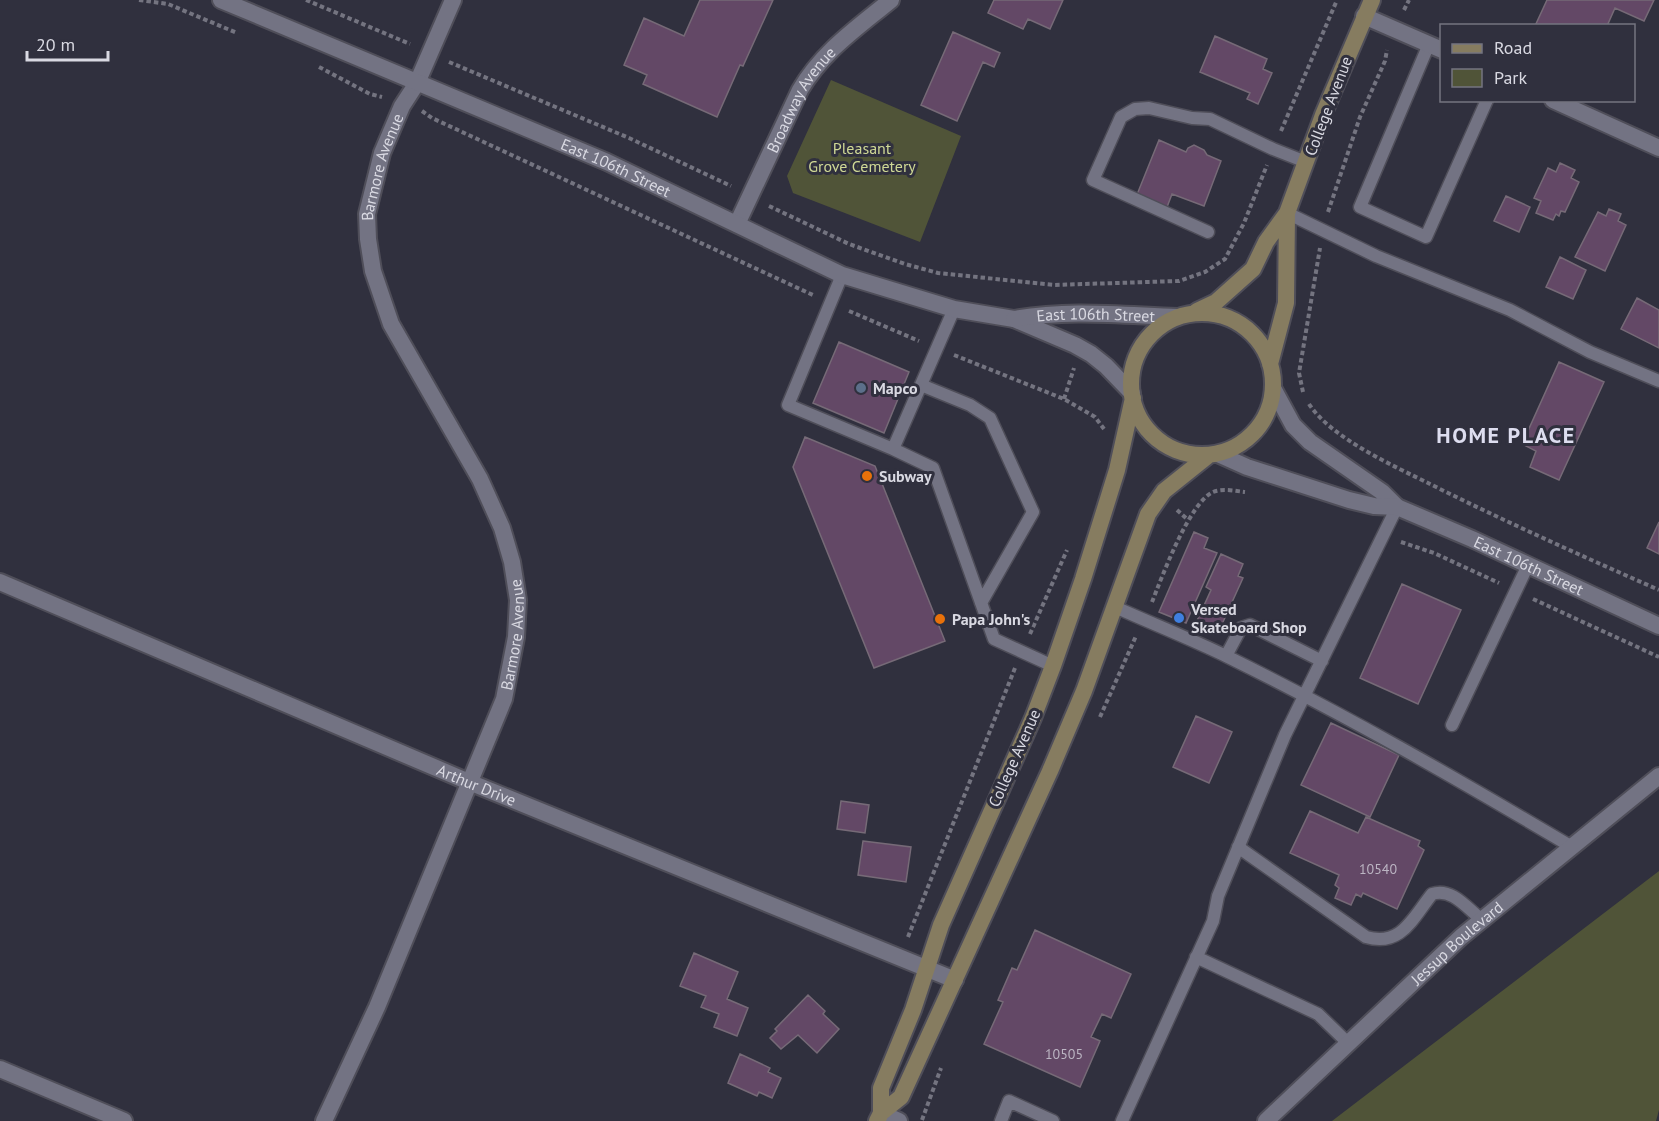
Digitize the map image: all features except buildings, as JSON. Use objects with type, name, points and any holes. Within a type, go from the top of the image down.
[{"type":"main road","name":"College Avenue","points":[[1184,316],[1216,302],[1253,269],[1266,242],[1287,213],[1323,115],[1372,0]]},
{"type":"main road","name":"College Avenue","points":[[1270,364],[1286,303],[1287,213]]},
{"type":"main road","points":[[879,1117],[901,1096],[1050,771],[1115,607],[1139,533],[1156,501],[1175,481],[1214,454],[1240,443],[1260,425],[1269,407],[1273,388],[1270,364],[1267,354],[1256,337],[1240,324],[1210,313],[1184,316],[1158,328],[1142,346],[1133,369],[1132,395],[1142,420],[1161,441],[1187,453],[1214,454]]},
{"type":"main road","name":"College Avenue","points":[[879,1117],[881,1088],[913,1010],[941,925],[1053,666],[1106,509],[1117,470],[1132,395]]},
{"type":"street","name":"East 106th Street","points":[[221,0],[607,162],[842,275],[954,309],[1014,319],[1075,345],[1091,354],[1132,395]]},
{"type":"street","name":"Barmore Avenue","points":[[324,1121],[377,1007],[504,699],[516,637],[518,600],[512,562],[502,528],[480,478],[391,324],[373,271],[367,214],[382,153],[391,129],[405,100],[417,83],[453,0]]},
{"type":"street","name":"Broadway Avenue","points":[[737,224],[800,90],[816,65],[891,0]]},
{"type":"street","points":[[1364,16],[1435,47]]},
{"type":"street","points":[[1557,102],[1659,148]]},
{"type":"street","name":"East 106th Street","points":[[1014,319],[1069,312],[1184,316]]},
{"type":"street","name":"East 106th Street","points":[[1273,388],[1293,425],[1310,442],[1382,492],[1397,507],[1659,626]]},
{"type":"street","name":"East 106th Street","points":[[1214,454],[1258,471],[1349,500],[1374,506],[1397,507]]},
{"type":"street","name":"Arthur Drive","points":[[0,582],[469,782],[955,980]]},
{"type":"street","name":"Jessup Boulevard","points":[[1266,1121],[1461,937],[1659,776]]},
{"type":"street","points":[[0,1070],[124,1121]]},
{"type":"street","points":[[879,1117],[899,1121]]},
{"type":"lane","points":[[1435,47],[1360,207],[1426,237],[1486,102]]},
{"type":"lane","points":[[1208,232],[1093,180],[1121,117],[1135,109],[1149,108],[1192,118],[1210,119],[1306,162]]},
{"type":"lane","points":[[1287,213],[1376,256],[1510,310],[1590,352],[1659,381]]},
{"type":"lane","points":[[842,275],[788,405],[933,468],[994,639],[1053,666]]},
{"type":"lane","points":[[893,449],[954,309]]},
{"type":"lane","points":[[921,385],[970,405],[990,418],[1033,512],[981,603]]},
{"type":"lane","points":[[1122,1121],[1213,921],[1218,896],[1285,735],[1397,507]]},
{"type":"lane","points":[[1452,725],[1528,565]]},
{"type":"lane","points":[[1115,607],[1226,656],[1305,696],[1419,757],[1572,847]]},
{"type":"lane","points":[[1226,656],[1241,628],[1250,625],[1322,661]]},
{"type":"lane","points":[[1238,847],[1366,937],[1379,940],[1392,938],[1404,930],[1432,894],[1439,892],[1448,892],[1482,920]]},
{"type":"lane","points":[[1196,957],[1318,1014],[1348,1042]]},
{"type":"lane","points":[[1001,1121],[1008,1101],[1053,1121]]},
{"type":"path","points":[[140,0],[168,4],[242,34]]},
{"type":"path","points":[[306,0],[659,151],[849,244],[938,273],[1054,285],[1151,283],[1179,281],[1192,277],[1205,272],[1225,259]]},
{"type":"path","points":[[1409,0],[1360,117],[1323,229],[1299,374],[1302,390],[1311,407],[1333,427],[1374,456],[1488,513],[1659,591]]},
{"type":"path","points":[[314,64],[369,94],[405,100],[432,118],[831,303],[1064,399],[1095,417],[1105,430]]},
{"type":"path","points":[[1099,718],[1187,519],[1212,492],[1227,490],[1254,492]]},
{"type":"path","points":[[1383,536],[1434,553],[1659,657]]},
{"type":"path","points":[[901,957],[999,706],[1070,540]]},
{"type":"path","points":[[922,1121],[945,1058]]},
{"type":"green space","name":"Pleasant Grove Cemetery","points":[[831,80],[961,136],[920,242],[793,193],[787,176]]},
{"type":"green space","points":[[1659,871],[1659,1110],[1656,1121],[1332,1121]]},
{"type":"place","name":"Mapco","points":[[861,388]]},
{"type":"place","name":"Subway","points":[[867,476]]},
{"type":"place","name":"Versed Skateboard Shop","points":[[1179,618]]},
{"type":"place","name":"Papa John's","points":[[940,619]]},
{"type":"district","name":"HOME PLACE","points":[[1506,435]]}]
